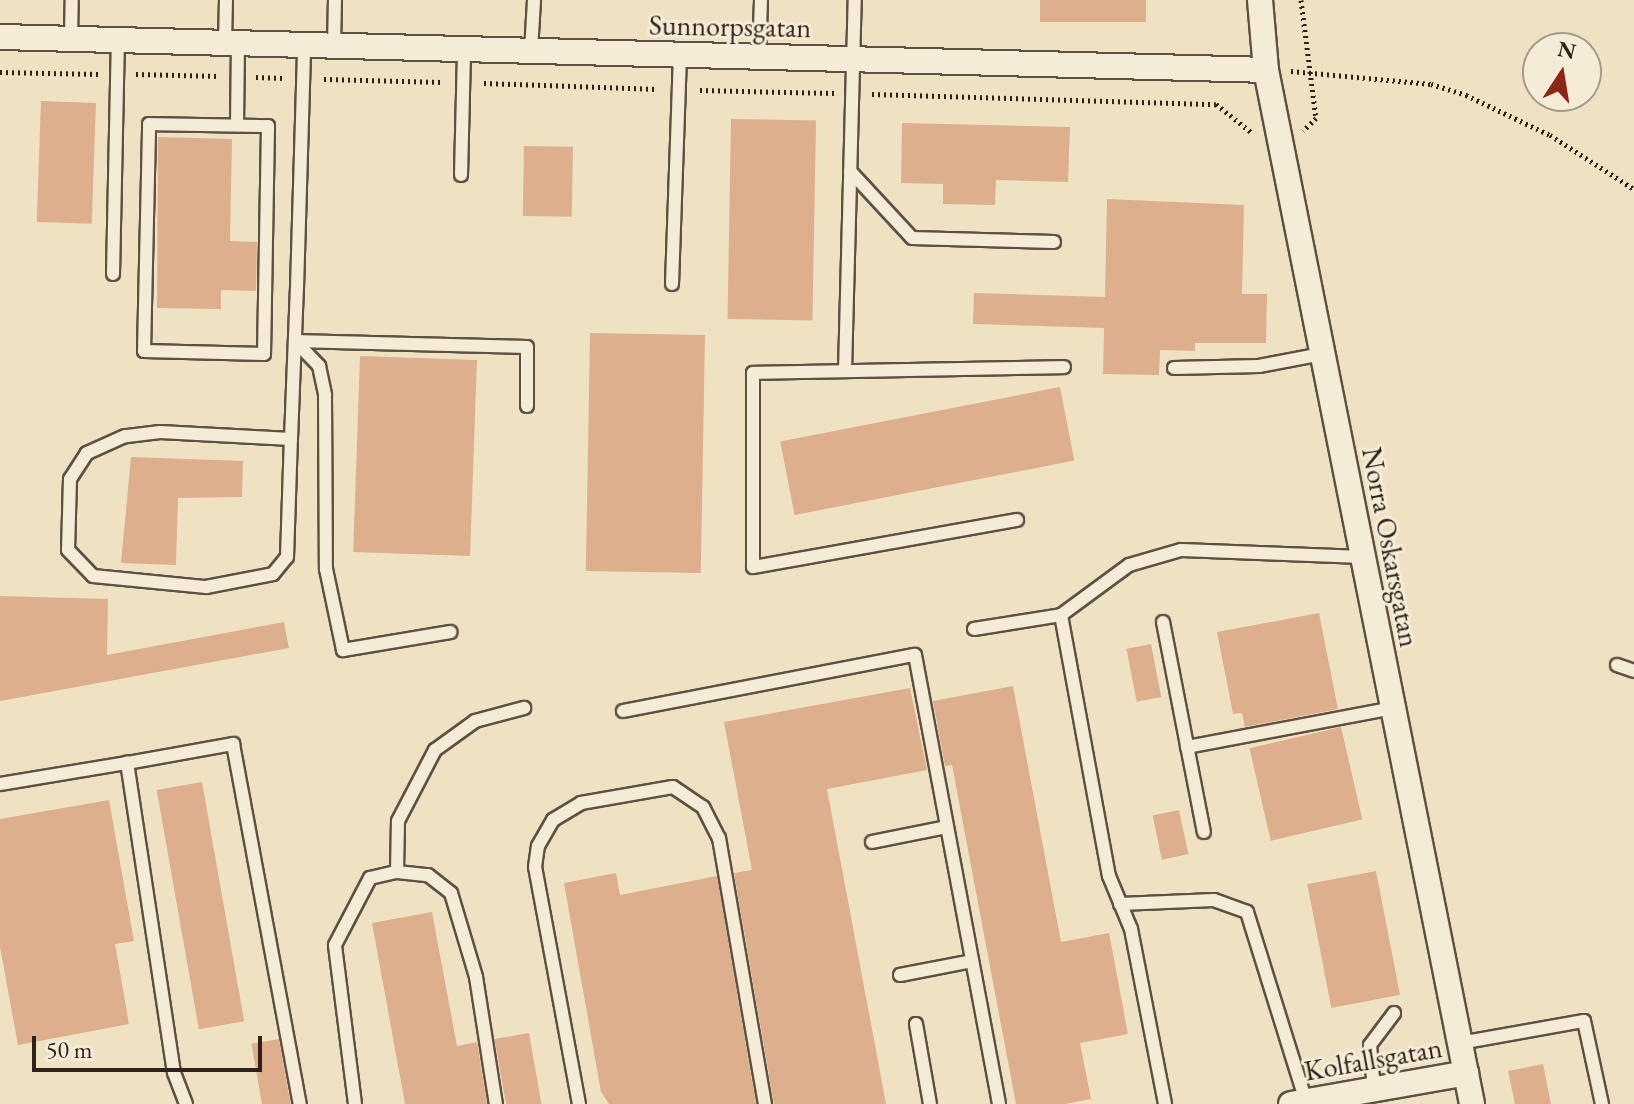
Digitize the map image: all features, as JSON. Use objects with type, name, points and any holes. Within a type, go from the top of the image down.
[{"type":"street","name":"Norra Oskarsgatan","points":[[1260,0],[1266,70],[1472,1104]]},
{"type":"street","name":"Sunnorpsgatan","points":[[0,37],[1266,70]]},
{"type":"street","name":"Kolfallsgatan","points":[[1298,1102],[1466,1073]]},
{"type":"lane","points":[[71,39],[72,0]]},
{"type":"lane","points":[[226,0],[238,77],[237,125]]},
{"type":"lane","points":[[334,46],[335,0]]},
{"type":"lane","points":[[531,51],[534,0]]},
{"type":"lane","points":[[759,57],[761,0]]},
{"type":"lane","points":[[845,371],[855,0]]},
{"type":"lane","points":[[113,274],[118,40]]},
{"type":"lane","points":[[291,439],[160,432],[125,436],[87,453],[70,479],[68,550],[93,576],[206,587],[273,574],[287,557],[295,341],[304,45]]},
{"type":"lane","points":[[461,175],[464,49]]},
{"type":"lane","points":[[672,284],[680,55]]},
{"type":"lane","points":[[149,124],[237,125],[268,126],[264,354],[144,351],[149,124]]},
{"type":"lane","points":[[850,171],[912,238],[1054,242]]},
{"type":"lane","points":[[295,341],[527,347],[527,406]]},
{"type":"lane","points":[[295,341],[319,366],[325,395],[326,569],[343,650],[450,632]]},
{"type":"lane","points":[[1174,368],[1259,366],[1322,354]]},
{"type":"lane","points":[[1017,520],[753,567],[753,373],[1064,367]]},
{"type":"lane","points":[[974,629],[1061,615],[1129,565],[1181,550],[1363,557]]},
{"type":"lane","points":[[1061,615],[1109,876],[1120,904],[1165,1104]]},
{"type":"lane","points":[[1163,622],[1204,832]]},
{"type":"lane","points":[[623,711],[915,655],[999,1104]]},
{"type":"lane","points":[[1617,665],[1634,671]]},
{"type":"lane","points":[[397,872],[398,821],[435,750],[475,721],[524,708]]},
{"type":"lane","points":[[1187,747],[1393,708]]},
{"type":"lane","points":[[0,784],[233,744],[300,1104]]},
{"type":"lane","points":[[127,763],[174,1073],[186,1104]]},
{"type":"lane","points":[[579,1104],[535,867],[538,846],[553,820],[581,803],[673,787],[703,807],[719,838],[765,1104]]},
{"type":"lane","points":[[872,842],[947,827]]},
{"type":"lane","points":[[355,1104],[335,945],[370,878],[397,872],[428,875],[451,893],[476,977],[496,1104]]},
{"type":"lane","points":[[1120,904],[1214,900],[1247,912],[1298,1102]]},
{"type":"lane","points":[[900,975],[972,961]]},
{"type":"lane","points":[[1374,1089],[1370,1045],[1394,1013]]},
{"type":"lane","points":[[1460,1043],[1584,1021],[1602,1104]]},
{"type":"lane","points":[[916,1024],[930,1104]]},
{"type":"path","points":[[0,72],[1216,104],[1251,133],[1279,136],[1315,125],[1301,0]]},
{"type":"path","points":[[1266,70],[1431,84],[1466,95],[1550,135],[1634,189]]},
{"type":"building","points":[[1040,0],[1146,0],[1146,22],[1040,22]]},
{"type":"building","points":[[41,101],[96,103],[92,224],[37,222]]},
{"type":"building","points":[[731,119],[816,120],[812,320],[728,319]]},
{"type":"building","points":[[902,123],[1070,127],[1068,182],[996,180],[995,205],[943,204],[943,184],[901,183]]},
{"type":"building","points":[[158,137],[232,139],[230,241],[257,242],[256,291],[221,290],[221,309],[157,308]]},
{"type":"building","points":[[524,146],[573,147],[572,217],[523,216]]},
{"type":"building","points":[[1107,199],[1244,205],[1242,294],[1267,294],[1266,343],[1195,343],[1195,351],[1160,350],[1159,375],[1103,374],[1104,328],[973,324],[974,293],[1105,297]]},
{"type":"building","points":[[590,333],[705,335],[701,573],[586,571]]},
{"type":"building","points":[[360,356],[477,360],[470,556],[353,552]]},
{"type":"building","points":[[1060,387],[1074,461],[795,515],[780,441]]},
{"type":"building","points":[[131,457],[243,461],[242,497],[178,498],[176,565],[121,563]]},
{"type":"building","points":[[0,596],[108,599],[107,655],[284,622],[289,648],[0,701]]},
{"type":"building","points":[[1319,613],[1338,709],[1245,727],[1242,713],[1233,714],[1217,632]]},
{"type":"building","points":[[1151,644],[1161,697],[1137,702],[1126,649]]},
{"type":"building","points":[[1013,686],[1061,942],[1109,933],[1128,1034],[1080,1043],[1091,1099],[1065,1104],[1016,1104],[952,765],[945,766],[933,701]]},
{"type":"building","points":[[910,688],[927,770],[827,789],[886,1104],[774,1104],[734,873],[752,870],[724,722]]},
{"type":"building","points":[[1341,727],[1362,820],[1271,841],[1249,748]]},
{"type":"building","points":[[202,782],[244,1021],[199,1029],[157,790]]},
{"type":"building","points":[[109,800],[134,941],[115,944],[129,1024],[18,1045],[0,947],[0,819]]},
{"type":"building","points":[[1179,810],[1188,854],[1162,860],[1153,816]]},
{"type":"building","points":[[1376,871],[1400,995],[1331,1008],[1307,884]]},
{"type":"building","points":[[616,873],[620,895],[717,876],[756,1104],[609,1104],[601,1092],[564,883]]},
{"type":"building","points":[[432,912],[457,1046],[477,1042],[487,1104],[405,1104],[372,923]]},
{"type":"building","points":[[529,1033],[542,1104],[506,1104],[495,1039]]},
{"type":"building","points":[[279,1039],[290,1104],[262,1104],[251,1044]]},
{"type":"building","points":[[1543,1064],[1551,1104],[1515,1104],[1508,1071]]}]
